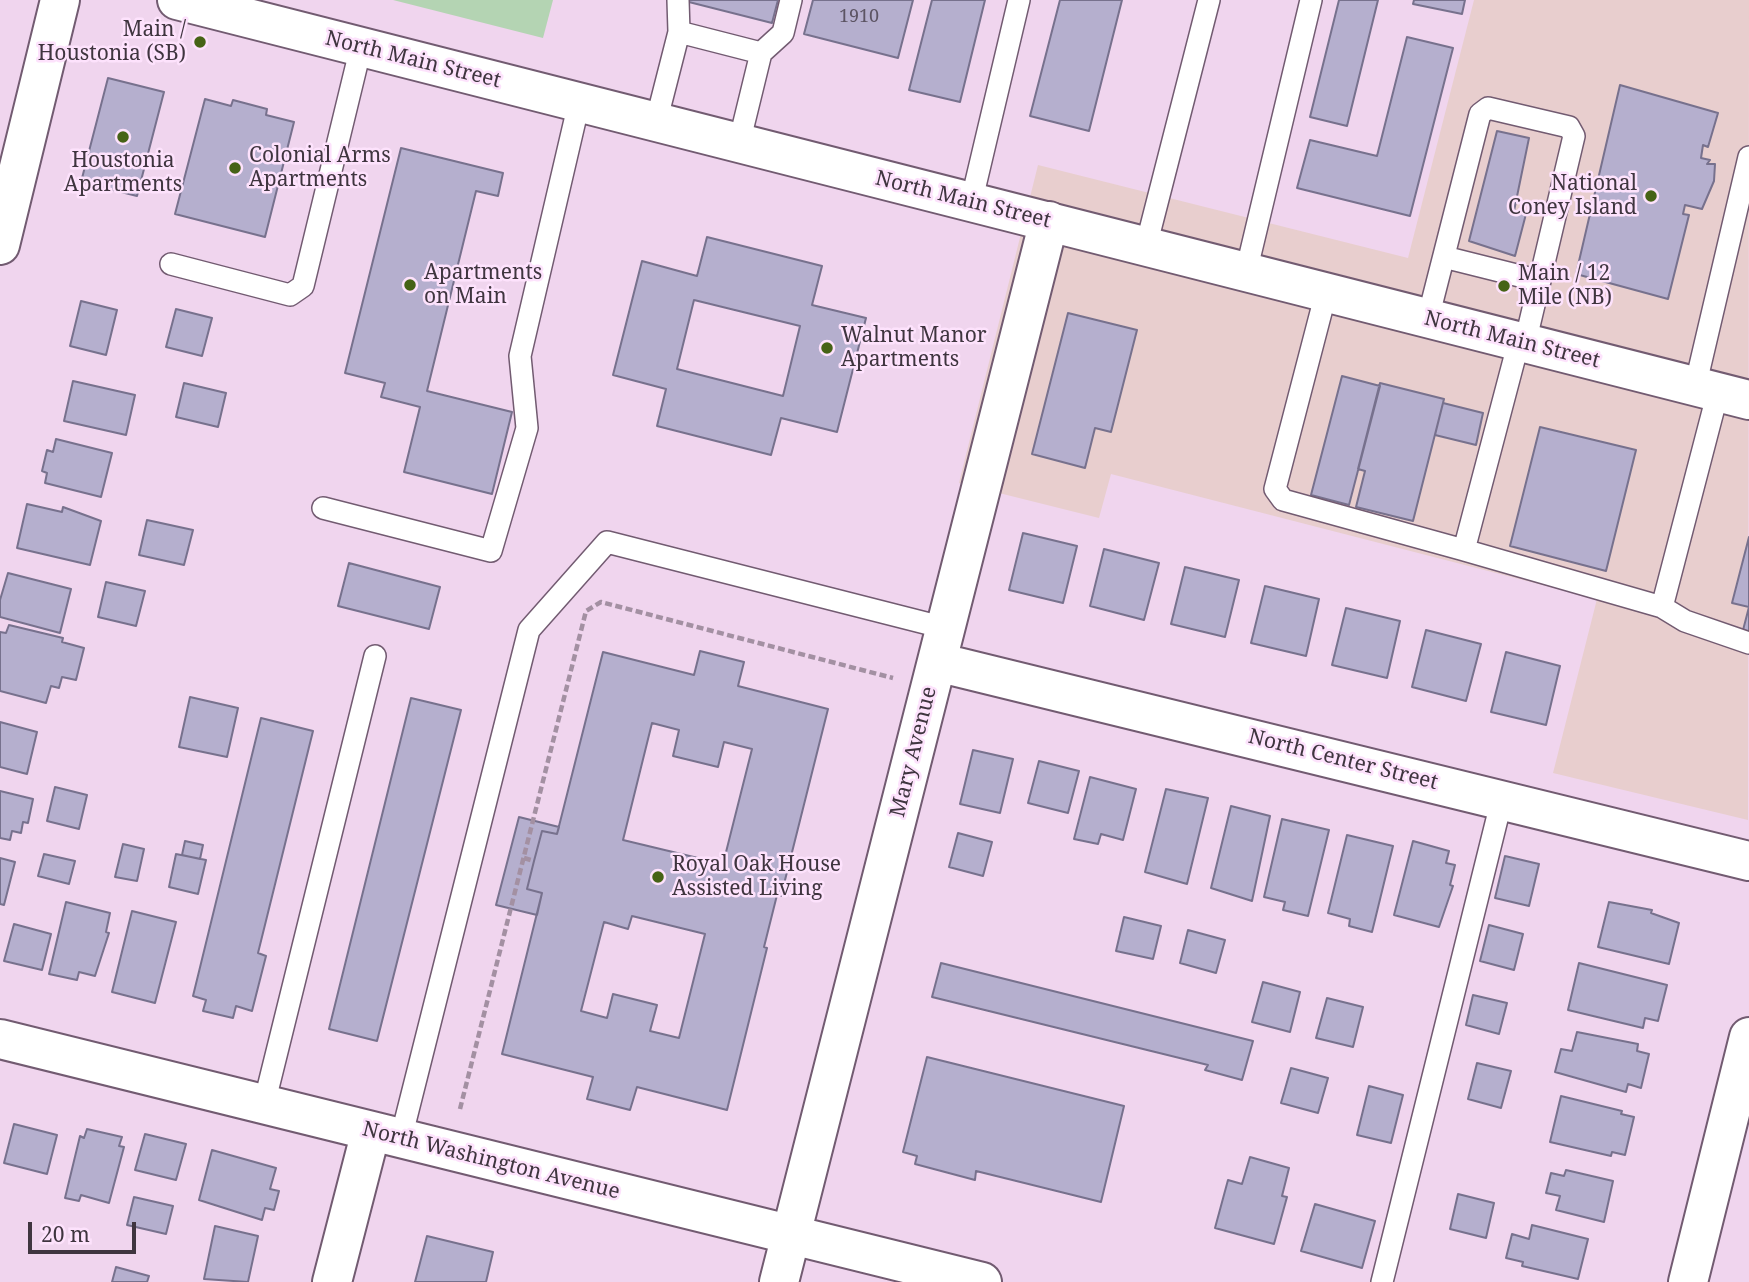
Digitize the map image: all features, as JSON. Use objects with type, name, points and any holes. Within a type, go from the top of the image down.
[{"type":"street","points":[[0,245],[60,0]]},
{"type":"street","name":"North Main Street","points":[[177,0],[1721,393]]},
{"type":"street","name":"Mary Avenue","points":[[779,1282],[1049,221]]},
{"type":"street","name":"North Center Street","points":[[941,645],[1502,799],[1749,862]]},
{"type":"street","points":[[1688,1282],[1749,1037]]},
{"type":"street","name":"North Washington Avenue","points":[[0,1039],[982,1282]]},
{"type":"street","points":[[332,1282],[386,1134]]},
{"type":"lane","points":[[656,122],[679,32],[678,0]]},
{"type":"lane","points":[[739,143],[761,53],[783,33],[791,0]]},
{"type":"lane","points":[[971,203],[1019,0]]},
{"type":"lane","points":[[1146,246],[1209,0]]},
{"type":"lane","points":[[1246,272],[1311,0]]},
{"type":"lane","points":[[679,32],[761,53]]},
{"type":"lane","points":[[171,264],[290,295],[303,286],[361,47]]},
{"type":"lane","points":[[323,508],[491,551],[527,428],[520,356],[579,103]]},
{"type":"lane","points":[[1428,318],[1480,114],[1488,108],[1569,127],[1574,136],[1540,281],[1464,550]]},
{"type":"lane","points":[[1662,607],[1721,393],[1749,156]]},
{"type":"lane","points":[[1444,257],[1540,281]]},
{"type":"lane","points":[[1326,293],[1275,489],[1283,500],[1662,607],[1685,621],[1749,642]]},
{"type":"lane","points":[[386,1134],[529,630],[607,542],[941,645]]},
{"type":"lane","points":[[264,1104],[375,656]]},
{"type":"lane","points":[[1382,1282],[1502,799]]},
{"type":"path","points":[[460,1109],[586,611],[601,602],[893,678]]},
{"type":"path","points":[[524,858],[534,861]]},
{"type":"shaded area","points":[[1474,0],[1749,0],[1748,820],[1553,773],[1597,599],[1111,474],[1099,518],[959,483],[1038,165],[1408,258]]},
{"type":"green space","points":[[393,0],[553,0],[543,38]]},
{"type":"building","points":[[681,0],[778,0],[772,23]]},
{"type":"building","points":[[813,0],[913,0],[898,58],[804,34]]},
{"type":"building","points":[[932,0],[985,0],[960,102],[909,90]]},
{"type":"building","points":[[1060,0],[1122,0],[1089,131],[1030,116]]},
{"type":"building","points":[[1339,0],[1378,0],[1347,126],[1310,117]]},
{"type":"building","points":[[1414,0],[1465,0],[1462,14],[1413,4]]},
{"type":"building","points":[[1407,37],[1453,48],[1410,216],[1297,188],[1310,140],[1377,156]]},
{"type":"building","name":"Houstonia Apartments","points":[[108,78],[164,92],[137,196],[81,182]]},
{"type":"building","name":"National Coney Island","points":[[1620,85],[1718,113],[1708,147],[1703,145],[1701,158],[1710,160],[1707,164],[1715,164],[1714,181],[1702,209],[1685,205],[1683,214],[1689,215],[1668,299],[1576,274]]},
{"type":"building","name":"Colonial Arms Apartments","points":[[205,99],[231,106],[233,100],[267,109],[266,115],[294,122],[265,237],[175,214]]},
{"type":"building","points":[[1497,131],[1529,138],[1514,211],[1526,214],[1515,256],[1469,241]]},
{"type":"building","name":"Apartments on Main","points":[[401,148],[503,173],[498,196],[476,191],[427,391],[512,412],[492,494],[404,472],[420,407],[381,397],[385,383],[345,373]]},
{"type":"building","name":"Walnut Manor Apartments","points":[[707,237],[822,266],[812,305],[866,318],[837,432],[781,418],[771,455],[657,426],[666,389],[613,375],[642,261],[697,276]],"holes":[[[694,300],[800,326],[783,396],[677,369]]]},
{"type":"building","points":[[81,301],[117,310],[106,355],[70,346]]},
{"type":"building","points":[[176,309],[212,318],[202,356],[166,347]]},
{"type":"building","points":[[1068,313],[1137,330],[1111,432],[1095,428],[1085,468],[1032,454]]},
{"type":"building","points":[[1342,376],[1380,386],[1349,505],[1311,495]]},
{"type":"building","points":[[73,381],[135,395],[126,435],[64,421]]},
{"type":"building","points":[[184,383],[226,393],[218,427],[176,417]]},
{"type":"building","points":[[1380,383],[1444,399],[1413,521],[1356,507],[1365,471],[1358,469]]},
{"type":"building","points":[[1443,403],[1483,413],[1476,445],[1435,435]]},
{"type":"building","points":[[1540,427],[1636,450],[1606,571],[1510,546]]},
{"type":"building","points":[[56,439],[112,453],[101,497],[45,483],[47,473],[42,471],[47,450],[53,452]]},
{"type":"building","points":[[27,504],[62,512],[63,507],[101,521],[90,565],[17,548]]},
{"type":"building","points":[[147,520],[193,530],[184,565],[139,555]]},
{"type":"building","points":[[1023,533],[1077,546],[1063,603],[1009,590]]},
{"type":"building","points":[[1749,537],[1749,607],[1732,603]]},
{"type":"building","points":[[1104,549],[1159,563],[1144,620],[1090,606]]},
{"type":"building","points":[[349,563],[440,587],[429,629],[338,606]]},
{"type":"building","points":[[1185,567],[1239,580],[1225,637],[1171,624]]},
{"type":"building","points":[[8,573],[71,589],[60,633],[0,617],[0,600]]},
{"type":"building","points":[[106,582],[145,591],[136,626],[98,617]]},
{"type":"building","points":[[1265,586],[1319,599],[1306,656],[1251,643]]},
{"type":"building","points":[[1749,607],[1749,636],[1742,634]]},
{"type":"building","points":[[1346,608],[1400,621],[1387,678],[1332,665]]},
{"type":"building","points":[[9,625],[63,638],[62,642],[84,648],[76,680],[62,677],[59,688],[51,686],[46,703],[0,691],[0,632],[6,633]]},
{"type":"building","points":[[1426,630],[1481,644],[1466,701],[1412,687]]},
{"type":"building","name":"Royal Oak House Assisted Living","points":[[700,651],[744,662],[738,686],[828,709],[781,896],[777,895],[764,947],[767,948],[727,1110],[637,1087],[630,1110],[587,1099],[593,1077],[502,1054],[542,893],[527,889],[534,861],[542,831],[557,834],[603,652],[694,675]],"holes":[[[652,723],[679,730],[673,756],[718,767],[724,742],[752,749],[723,864],[623,840]],[[632,916],[705,934],[679,1038],[650,1031],[657,1005],[613,994],[607,1018],[581,1011],[604,922],[628,929]]]},
{"type":"building","points":[[1506,652],[1560,666],[1546,725],[1491,712]]},
{"type":"building","points":[[190,697],[238,708],[227,757],[179,747]]},
{"type":"building","points":[[411,698],[461,710],[377,1041],[329,1029]]},
{"type":"building","points":[[261,718],[313,731],[258,953],[266,956],[252,1011],[236,1006],[233,1018],[203,1011],[206,1000],[193,996]]},
{"type":"building","points":[[0,722],[37,732],[27,774],[0,767]]},
{"type":"building","points":[[973,750],[1013,759],[1000,813],[960,804]]},
{"type":"building","points":[[1039,761],[1079,771],[1068,813],[1028,803]]},
{"type":"building","points":[[1090,777],[1136,789],[1123,840],[1101,834],[1098,844],[1074,839]]},
{"type":"building","points":[[55,787],[87,795],[79,829],[47,821]]},
{"type":"building","points":[[1166,789],[1208,798],[1187,884],[1145,872]]},
{"type":"building","points":[[0,791],[33,799],[28,823],[23,822],[21,833],[12,831],[10,840],[0,838]]},
{"type":"building","points":[[1231,806],[1270,816],[1252,901],[1211,888]]},
{"type":"building","points":[[519,817],[559,827],[557,834],[542,831],[527,889],[542,893],[537,915],[496,905]]},
{"type":"building","points":[[1282,819],[1329,830],[1308,916],[1283,910],[1285,902],[1264,897]]},
{"type":"building","points":[[958,833],[992,842],[983,876],[949,867]]},
{"type":"building","points":[[1347,835],[1393,846],[1372,932],[1349,926],[1350,919],[1328,913]]},
{"type":"building","points":[[185,841],[203,845],[200,859],[182,855]]},
{"type":"building","points":[[1413,841],[1449,851],[1446,863],[1455,865],[1450,885],[1453,886],[1439,927],[1394,915]]},
{"type":"building","points":[[123,844],[144,849],[137,881],[115,877]]},
{"type":"building","points":[[44,854],[75,861],[69,884],[38,876]]},
{"type":"building","points":[[176,854],[206,860],[198,894],[169,887]]},
{"type":"building","points":[[1505,856],[1539,864],[1529,906],[1495,898]]},
{"type":"building","points":[[0,858],[15,862],[4,905],[0,904]]},
{"type":"building","points":[[66,902],[110,913],[106,932],[109,933],[95,976],[79,972],[77,980],[49,974]]},
{"type":"building","points":[[1609,902],[1652,910],[1651,913],[1679,923],[1669,964],[1598,947]]},
{"type":"building","points":[[132,911],[176,922],[155,1003],[112,992]]},
{"type":"building","points":[[1124,917],[1161,926],[1153,959],[1116,951]]},
{"type":"building","points":[[14,924],[51,934],[42,970],[4,961]]},
{"type":"building","points":[[1489,925],[1523,934],[1514,970],[1480,961]]},
{"type":"building","points":[[1188,930],[1225,940],[1216,973],[1180,963]]},
{"type":"building","points":[[941,963],[1253,1041],[1242,1080],[1205,1070],[1208,1065],[932,997]]},
{"type":"building","points":[[1579,963],[1667,985],[1658,1021],[1645,1018],[1643,1028],[1568,1010]]},
{"type":"building","points":[[1263,982],[1300,992],[1290,1032],[1252,1022]]},
{"type":"building","points":[[1473,995],[1507,1003],[1499,1034],[1466,1025]]},
{"type":"building","points":[[1327,998],[1363,1007],[1353,1047],[1316,1038]]},
{"type":"building","points":[[1577,1032],[1638,1044],[1637,1051],[1649,1054],[1641,1088],[1628,1084],[1626,1092],[1555,1072],[1561,1049],[1572,1051]]},
{"type":"building","points":[[927,1057],[1124,1106],[1101,1202],[976,1171],[975,1180],[915,1164],[917,1156],[903,1152]]},
{"type":"building","points":[[1477,1063],[1511,1071],[1501,1108],[1468,1099]]},
{"type":"building","points":[[1291,1068],[1328,1078],[1318,1113],[1281,1103]]},
{"type":"building","points":[[1369,1086],[1403,1095],[1391,1143],[1357,1135]]},
{"type":"building","points":[[1561,1096],[1622,1111],[1621,1114],[1634,1117],[1625,1155],[1612,1152],[1611,1156],[1550,1142]]},
{"type":"building","points":[[14,1124],[57,1135],[47,1174],[4,1163]]},
{"type":"building","points":[[87,1129],[122,1137],[119,1146],[124,1147],[109,1203],[81,1195],[79,1201],[65,1198],[80,1136],[84,1138]]},
{"type":"building","points":[[145,1134],[186,1144],[176,1180],[135,1170]]},
{"type":"building","points":[[212,1150],[276,1168],[270,1189],[279,1191],[274,1210],[265,1208],[262,1220],[199,1200]]},
{"type":"building","points":[[1250,1157],[1289,1168],[1282,1196],[1287,1197],[1274,1244],[1215,1228],[1228,1180],[1242,1184]]},
{"type":"building","points":[[1566,1170],[1613,1181],[1604,1222],[1556,1210],[1560,1196],[1546,1193],[1551,1173],[1564,1176]]},
{"type":"building","points":[[1458,1194],[1494,1203],[1486,1238],[1450,1229]]},
{"type":"building","points":[[134,1197],[173,1206],[166,1234],[127,1225]]},
{"type":"building","points":[[1315,1204],[1375,1221],[1362,1268],[1301,1251]]},
{"type":"building","points":[[1532,1225],[1588,1239],[1578,1279],[1522,1266],[1523,1262],[1506,1258],[1512,1234],[1529,1239]]},
{"type":"building","points":[[215,1226],[258,1236],[248,1282],[204,1279]]},
{"type":"building","points":[[427,1236],[493,1252],[486,1282],[415,1282]]},
{"type":"building","points":[[116,1267],[149,1276],[147,1282],[112,1282]]},
{"type":"place","name":"Main / Houstonia (SB)","points":[[200,42]]},
{"type":"place","name":"Houstonia Apartments","points":[[123,137]]},
{"type":"place","name":"Colonial Arms Apartments","points":[[235,168]]},
{"type":"place","name":"National Coney Island","points":[[1651,196]]},
{"type":"place","name":"Apartments on Main","points":[[410,285]]},
{"type":"place","name":"Main / 12 Mile (NB)","points":[[1504,286]]},
{"type":"place","name":"Walnut Manor Apartments","points":[[827,348]]},
{"type":"place","name":"Royal Oak House Assisted Living","points":[[658,877]]}]
